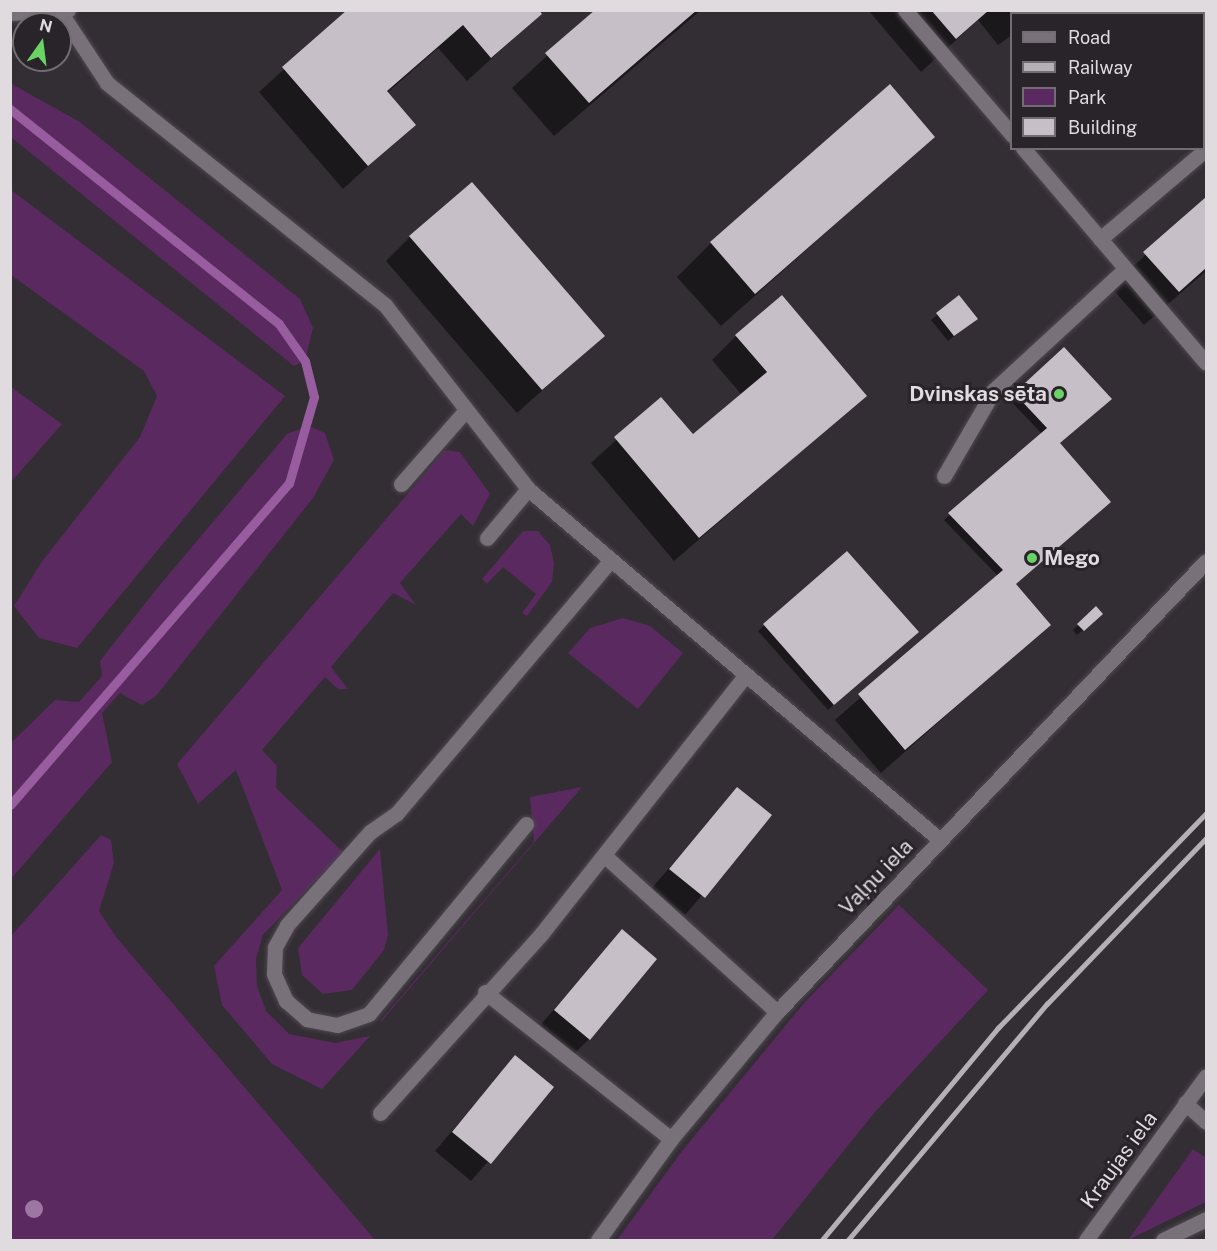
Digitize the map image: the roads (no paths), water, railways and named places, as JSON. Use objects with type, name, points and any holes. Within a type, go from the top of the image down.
[{"type":"street","points":[[905,10],[1010,134]]},
{"type":"street","points":[[10,13],[62,11],[107,83],[385,305],[528,489],[940,840]]},
{"type":"street","points":[[1025,150],[1206,363]]},
{"type":"street","points":[[1100,239],[1205,150]]},
{"type":"street","points":[[944,476],[994,390],[1125,268]]},
{"type":"street","points":[[401,484],[466,410]]},
{"type":"street","points":[[487,538],[528,489]]},
{"type":"street","points":[[526,824],[369,1014],[337,1025],[308,1019],[286,1001],[274,974],[275,947],[286,925],[370,832],[397,813],[610,561]]},
{"type":"street","name":"Vaļņu iela","points":[[598,1240],[671,1139],[777,1012],[1206,561]]},
{"type":"street","points":[[380,1113],[605,856],[746,675]]},
{"type":"street","points":[[605,856],[777,1012]]},
{"type":"street","points":[[485,992],[671,1139]]},
{"type":"street","name":"Kraujas iela","points":[[1086,1240],[1206,1076]]},
{"type":"street","points":[[1185,1103],[1206,1122]]},
{"type":"street","points":[[1163,1240],[1206,1219]]},
{"type":"waterway","points":[[10,109],[279,324],[305,361],[314,397],[289,483],[10,805]]},
{"type":"railway","points":[[822,1240],[998,1028],[1206,813]]},
{"type":"railway","points":[[848,1240],[1047,1004],[1206,838]]},
{"type":"place","name":"Dvinskas sēta","points":[[1059,394]]},
{"type":"place","name":"Mego","points":[[1032,558]]}]
